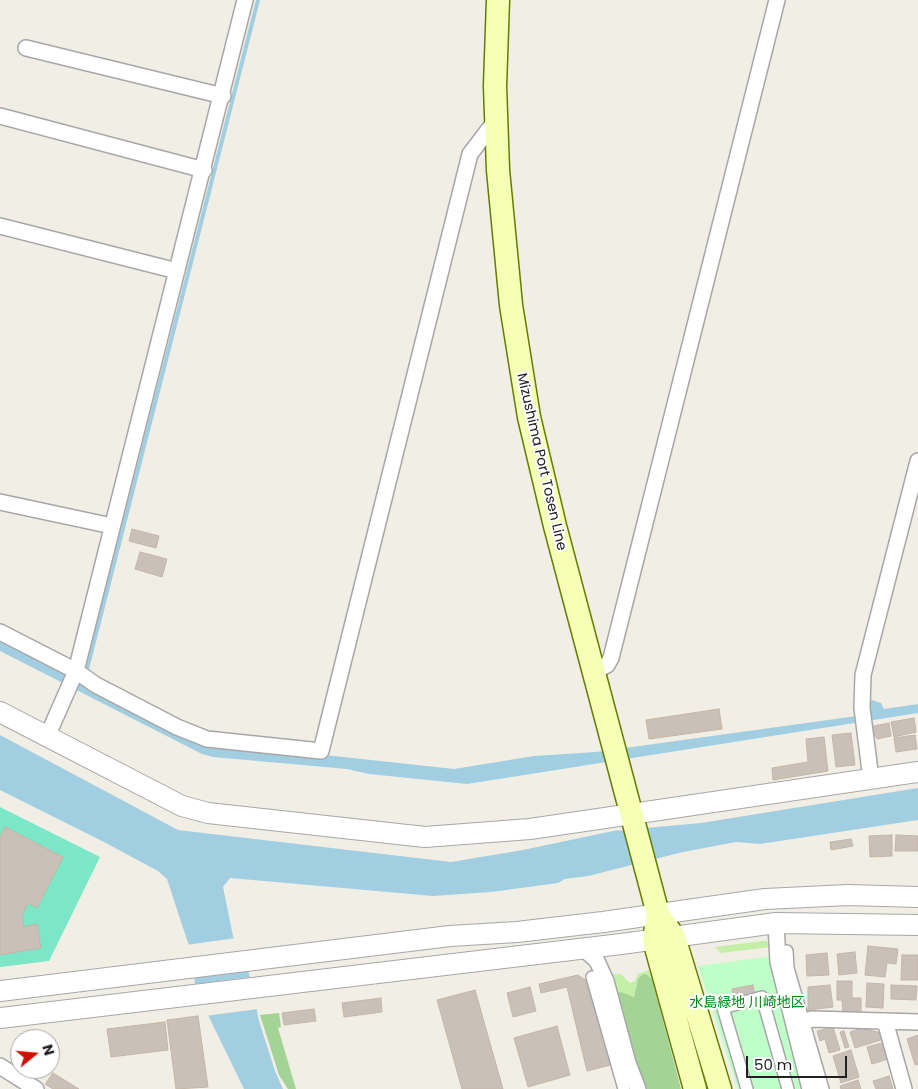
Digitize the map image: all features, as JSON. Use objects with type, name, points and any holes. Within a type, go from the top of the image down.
[{"type":"main road","name":"Mizushima Port Tosen Line","points":[[498,0],[496,120],[503,237],[522,380],[543,483],[617,755],[664,938],[687,1062],[695,1089]]},
{"type":"main road","name":"Mizushima Port Tosen Line","points":[[664,938],[720,1086]]},
{"type":"street","points":[[47,737],[78,678],[112,526],[246,0]]},
{"type":"street","points":[[594,672],[607,665],[612,658],[777,0]]},
{"type":"street","points":[[26,48],[223,96]]},
{"type":"street","points":[[0,116],[204,170]]},
{"type":"street","points":[[0,632],[78,678],[206,739],[321,751],[470,154],[496,120]]},
{"type":"street","points":[[0,226],[177,272]]},
{"type":"street","points":[[871,779],[863,715],[863,675],[918,461]]},
{"type":"street","points":[[0,502],[112,526]]},
{"type":"street","points":[[0,712],[182,806],[208,813],[425,837],[634,820],[918,772]]},
{"type":"street","points":[[0,991],[450,936],[517,932],[798,896],[918,897]]},
{"type":"street","points":[[776,923],[778,962],[823,1089]]},
{"type":"street","points":[[0,1018],[776,923],[918,925]]},
{"type":"street","points":[[584,948],[597,962],[606,981],[628,1063],[636,1082]]},
{"type":"street","points":[[787,951],[788,968],[799,1022],[796,1037],[810,1089]]},
{"type":"street","points":[[592,976],[624,1089]]},
{"type":"street","points":[[747,1089],[724,1008],[762,997],[788,1089]]},
{"type":"street","points":[[799,1022],[812,1019],[918,1022]]},
{"type":"street","points":[[887,1021],[906,1089]]},
{"type":"street","points":[[687,1062],[689,1089]]},
{"type":"street","points":[[0,1066],[36,1089]]},
{"type":"green space","points":[[0,807],[100,857],[49,961],[0,967]]},
{"type":"green space","points":[[767,941],[770,947],[721,953],[715,947]]},
{"type":"green space","name":"水島緑地 川崎地区","points":[[772,956],[790,1020],[788,1037],[803,1089],[738,1089],[698,966]]},
{"type":"green space","points":[[649,970],[652,979],[646,974],[638,979],[634,997],[621,992],[614,994],[609,975],[621,974],[630,983],[635,981],[638,974]]},
{"type":"green space","points":[[646,974],[652,979],[681,1089],[645,1089],[640,1071],[631,1058],[614,994],[621,992],[634,997],[638,979]]},
{"type":"green space","points":[[279,1013],[281,1027],[278,1028],[296,1089],[288,1089],[279,1075],[260,1015]]},
{"type":"water","points":[[0,638],[182,734],[325,755],[454,769],[534,756],[596,752],[857,716],[872,700],[881,703],[884,709],[918,704],[918,713],[467,784],[369,774],[347,769],[213,757],[202,754],[0,651]]},
{"type":"water","points":[[0,735],[178,830],[451,862],[523,850],[613,831],[701,823],[918,788],[918,820],[760,844],[736,842],[683,852],[588,876],[565,879],[558,883],[491,892],[433,896],[230,878],[223,887],[233,936],[248,969],[259,1021],[275,1071],[283,1089],[244,1089],[195,984],[190,949],[167,879],[158,871],[104,842],[0,790]]},
{"type":"pier","points":[[236,938],[247,962],[190,966],[186,945]]},
{"type":"pier","points":[[250,977],[258,1009],[205,1016],[195,984]]},
{"type":"building","points":[[132,529],[159,536],[156,548],[129,541]]},
{"type":"building","points":[[140,552],[167,559],[162,577],[135,569]]},
{"type":"building","points":[[719,709],[722,729],[649,739],[646,720]]},
{"type":"building","points":[[914,718],[916,732],[894,737],[891,722]]},
{"type":"building","points":[[889,723],[891,736],[877,739],[876,736],[871,737],[869,727]]},
{"type":"building","points":[[851,733],[855,765],[836,767],[832,735]]},
{"type":"building","points":[[915,735],[917,749],[896,752],[894,738]]},
{"type":"building","points":[[824,737],[828,771],[773,780],[772,768],[808,762],[806,739]]},
{"type":"building","points":[[5,827],[63,857],[37,908],[28,903],[22,915],[24,927],[37,924],[41,948],[0,955],[0,837]]},
{"type":"building","points":[[892,835],[892,856],[870,857],[869,836]]},
{"type":"building","points":[[896,835],[918,836],[918,851],[895,851]]},
{"type":"building","points":[[851,839],[853,846],[831,850],[830,842]]},
{"type":"building","points":[[868,946],[898,949],[896,964],[887,963],[885,977],[865,975]]},
{"type":"building","points":[[855,952],[857,973],[839,975],[837,954]]},
{"type":"building","points":[[827,953],[829,975],[807,976],[806,955]]},
{"type":"building","points":[[902,955],[918,955],[918,980],[901,980]]},
{"type":"building","points":[[578,975],[591,984],[611,1065],[587,1071],[567,987],[541,993],[539,984]]},
{"type":"building","points":[[837,981],[852,981],[852,998],[861,998],[861,1013],[843,1013],[842,1000],[837,1000]]},
{"type":"building","points":[[867,983],[884,984],[883,1008],[866,1007]]},
{"type":"building","points":[[753,985],[755,997],[734,1001],[732,989]]},
{"type":"building","points":[[830,985],[833,1007],[808,1010],[808,987]]},
{"type":"building","points":[[891,985],[917,986],[916,1000],[891,999]]},
{"type":"building","points":[[530,987],[536,1011],[513,1017],[507,993]]},
{"type":"building","points":[[475,990],[503,1089],[462,1089],[437,1000]]},
{"type":"building","points":[[381,998],[382,1012],[344,1017],[342,1003]]},
{"type":"building","points":[[314,1009],[316,1021],[284,1025],[282,1013]]},
{"type":"building","points":[[198,1016],[208,1087],[176,1089],[167,1020]]},
{"type":"building","points":[[165,1022],[168,1050],[111,1057],[107,1029]]},
{"type":"building","points":[[557,1026],[570,1075],[528,1087],[514,1038]]},
{"type":"building","points":[[833,1027],[840,1050],[829,1053],[825,1039],[820,1041],[817,1031]]},
{"type":"building","points":[[861,1028],[882,1033],[884,1039],[855,1048],[850,1032]]},
{"type":"building","points":[[844,1031],[849,1047],[845,1048],[840,1032]]},
{"type":"building","points":[[918,1035],[918,1064],[915,1065],[907,1039]]},
{"type":"building","points":[[882,1043],[888,1059],[872,1064],[867,1047]]},
{"type":"building","points":[[851,1050],[859,1077],[841,1083],[833,1056]]},
{"type":"building","points":[[889,1076],[893,1089],[876,1089],[873,1081]]},
{"type":"building","points":[[60,1077],[79,1089],[53,1089],[45,1084],[49,1079],[60,1079]]},
{"type":"building","points":[[858,1080],[861,1089],[841,1089],[840,1086]]},
{"type":"waterway","points":[[86,673],[258,0]]}]
